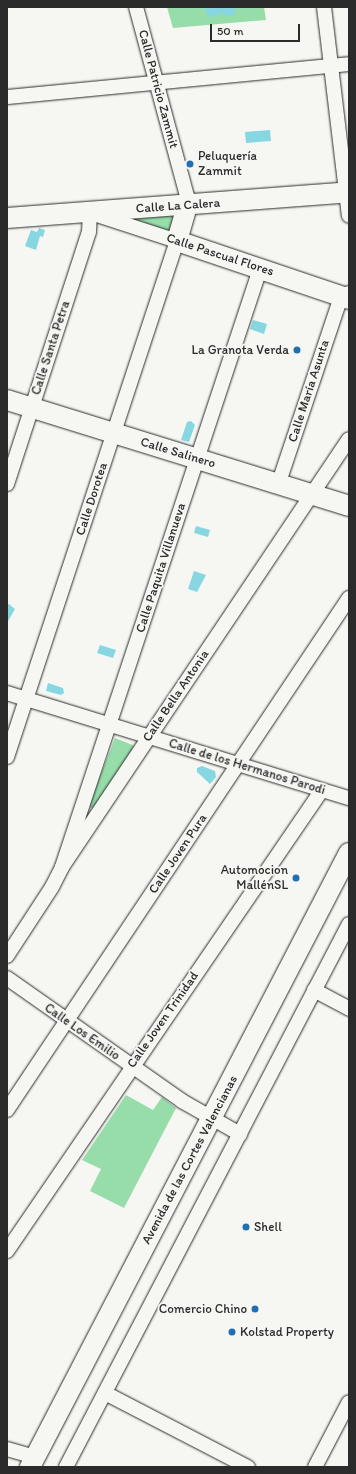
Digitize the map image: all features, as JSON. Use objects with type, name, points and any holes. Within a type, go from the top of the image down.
[{"type":"main road","name":"Calle La Calera","points":[[7,218],[187,206],[348,192]]},
{"type":"main road","name":"Calle Patricio Zammit","points":[[177,241],[187,206]]},
{"type":"main road","name":"Calle Pascual Flores","points":[[177,241],[346,296]]},
{"type":"main road","name":"Calle Salinero","points":[[7,400],[349,506]]},
{"type":"main road","name":"Avenida de las Cortes Valencianas","points":[[217,1121],[349,853]]},
{"type":"main road","name":"Avenida de las Cortes Valencianas","points":[[37,1464],[217,1121],[349,881]]},
{"type":"street","name":"Calle Patricio Zammit","points":[[136,7],[187,196],[187,206]]},
{"type":"street","points":[[324,7],[348,192],[349,216]]},
{"type":"street","points":[[7,98],[349,64]]},
{"type":"street","name":"Calle Pascual Flores","points":[[90,212],[177,241]]},
{"type":"street","name":"Calle Santa Petra","points":[[7,484],[89,232],[90,212]]},
{"type":"street","name":"Calle Dorotea","points":[[7,757],[177,241]]},
{"type":"street","name":"Calle Paquita Villanueva","points":[[62,867],[260,269]]},
{"type":"street","name":"Calle María Asunta","points":[[278,484],[346,296]]},
{"type":"street","name":"Calle Bella Antonia","points":[[7,956],[52,887],[62,867],[349,439]]},
{"type":"street","name":"Calle Joven Pura","points":[[7,1110],[349,598]]},
{"type":"street","name":"Calle de los Hermanos Parodi","points":[[7,693],[349,798]]},
{"type":"street","name":"Calle Joven Trinidad","points":[[7,1251],[131,1066],[322,790]]},
{"type":"street","points":[[66,1467],[349,924]]},
{"type":"street","name":"Calle Los Emilio","points":[[7,978],[131,1066],[240,1134]]},
{"type":"street","points":[[314,990],[349,1009]]},
{"type":"street","points":[[105,1393],[248,1467]]},
{"type":"street","points":[[315,1467],[349,1402]]},
{"type":"street","points":[[7,1449],[37,1464]]},
{"type":"green space","points":[[167,7],[264,7],[266,20],[173,28]]},
{"type":"green space","points":[[176,213],[172,233],[127,218]]},
{"type":"green space","points":[[115,738],[135,746],[94,808],[91,808],[89,805]]},
{"type":"green space","points":[[126,1095],[153,1110],[162,1097],[176,1108],[124,1208],[90,1191],[101,1169],[82,1160]]},
{"type":"water","points":[[205,7],[235,7],[236,11],[231,17],[221,13],[212,18],[206,13]]},
{"type":"water","points":[[270,130],[271,141],[246,143],[245,132]]},
{"type":"water","points":[[39,228],[45,230],[43,237],[40,236],[36,250],[25,246],[31,230],[37,232]]},
{"type":"water","points":[[253,320],[267,324],[264,334],[250,329]]},
{"type":"water","points":[[191,421],[195,425],[189,442],[181,440],[187,422]]},
{"type":"water","points":[[196,526],[210,530],[208,537],[194,533]]},
{"type":"water","points":[[194,571],[206,575],[197,592],[188,589]]},
{"type":"water","points":[[9,604],[15,609],[7,623],[7,605]]},
{"type":"water","points":[[100,645],[116,650],[113,658],[97,653]]},
{"type":"water","points":[[48,683],[63,688],[64,693],[61,695],[46,691]]},
{"type":"water","points":[[202,766],[215,771],[216,777],[210,784],[197,772],[197,768]]},
{"type":"place","name":"Peluquería Zammit","points":[[190,164]]},
{"type":"place","name":"La Granota Verda","points":[[297,350]]},
{"type":"place","name":"Automocion MallénSL","points":[[296,878]]},
{"type":"place","name":"Shell","points":[[246,1227]]},
{"type":"place","name":"Comercio Chino","points":[[255,1309]]},
{"type":"place","name":"Kolstad Property","points":[[232,1332]]}]
